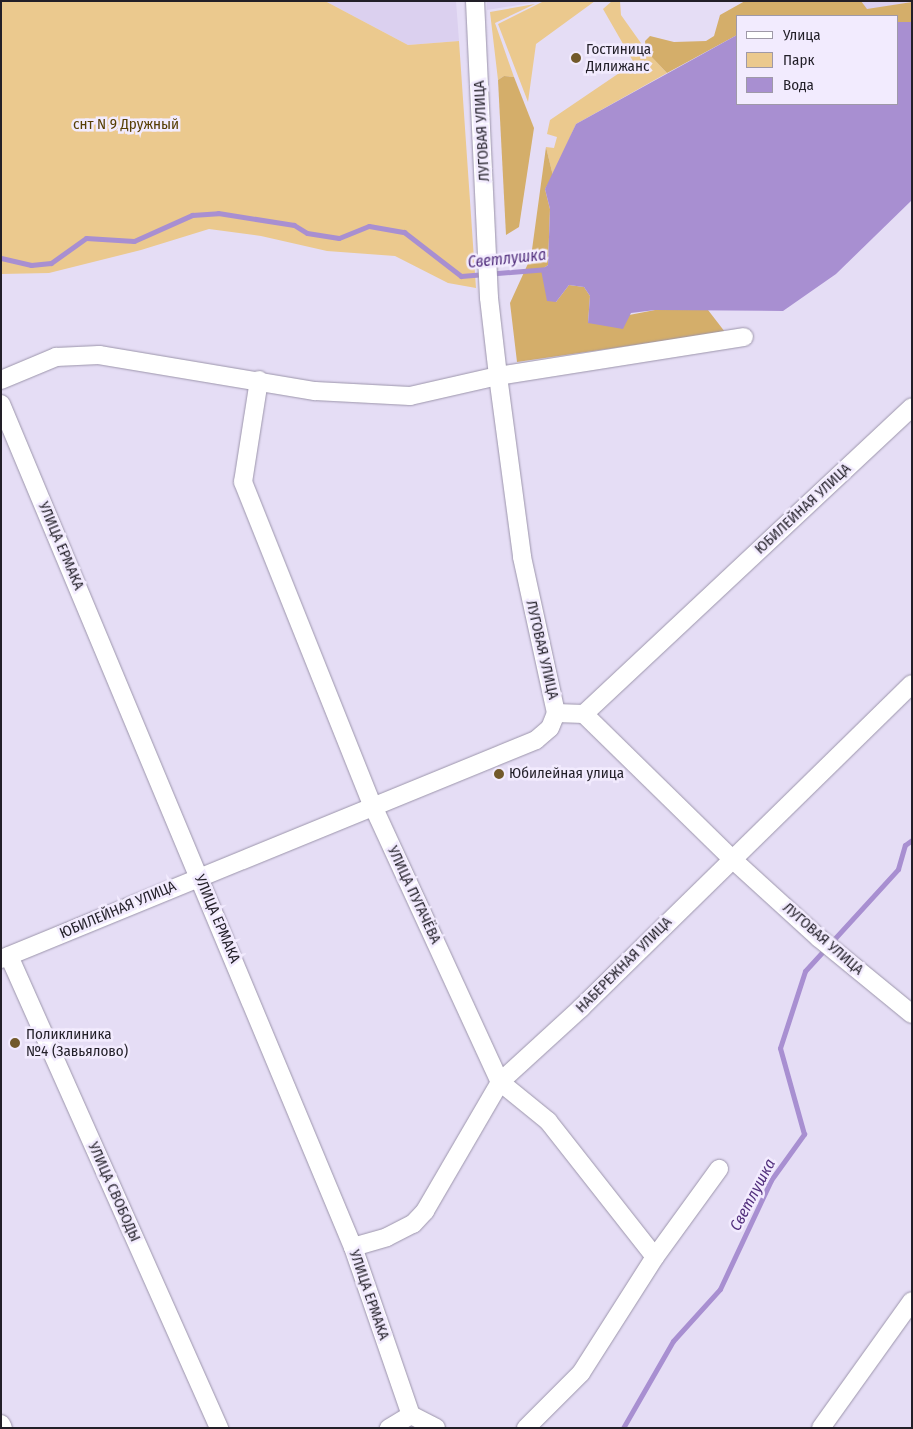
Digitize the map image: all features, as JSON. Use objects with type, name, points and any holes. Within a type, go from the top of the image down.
[{"type":"street","name":"ЛУГОВАЯ УЛИЦА","points":[[475,1],[490,298],[498,376],[522,557],[556,712],[584,714],[732,858],[819,938],[912,1014]]},
{"type":"street","points":[[1,380],[56,357],[99,355],[259,380],[315,391],[410,396],[498,376],[744,337]]},
{"type":"street","name":"УЛИЦА ПУГАЧЁВА","points":[[259,380],[244,482],[372,804],[500,1082],[548,1121],[655,1257]]},
{"type":"street","name":"УЛИЦА ЕРМАКА","points":[[1,404],[353,1247],[411,1415]]},
{"type":"street","name":"ЮБИЛЕЙНАЯ УЛИЦА","points":[[584,714],[912,407]]},
{"type":"street","name":"НАБЕРЕЖНАЯ УЛИЦА","points":[[353,1247],[387,1237],[413,1224],[425,1211],[500,1082],[581,1008],[732,858],[912,684]]},
{"type":"street","name":"ЮБИЛЕЙНАЯ УЛИЦА","points":[[5,958],[372,804],[536,740],[550,728],[556,712]]},
{"type":"street","name":"УЛИЦА СВОБОДЫ","points":[[5,958],[219,1428]]},
{"type":"street","points":[[526,1428],[581,1373],[655,1257],[719,1169]]},
{"type":"street","points":[[821,1428],[912,1301]]},
{"type":"street","points":[[388,1428],[411,1415],[436,1428]]},
{"type":"street","points":[[1,1424],[3,1428]]},
{"type":"shaded area","points":[[325,1],[456,1],[459,41],[408,45]]},
{"type":"shaded area","points":[[487,1],[544,1],[487,10]]},
{"type":"shaded area","points":[[745,1],[861,1],[867,9],[912,2],[912,22],[898,22],[898,15],[736,15],[736,36],[667,73],[646,51],[645,41],[650,36],[674,42],[706,41],[714,36],[720,15]]},
{"type":"shaded area","points":[[861,1],[912,1],[912,2],[867,10]]},
{"type":"shaded area","points":[[504,76],[514,77],[534,128],[519,227],[506,235],[498,80]]},
{"type":"shaded area","points":[[546,147],[553,176],[545,189],[550,209],[548,265],[541,270],[556,302],[569,285],[584,287],[590,296],[588,323],[655,310],[708,310],[725,332],[517,362],[510,303],[531,257]]},
{"type":"green space","name":"снт N 9 Дружный","points":[[1,1],[325,1],[408,45],[459,41],[476,288],[448,283],[395,256],[327,251],[261,236],[209,229],[141,250],[49,273],[1,274]]},
{"type":"green space","points":[[544,1],[595,1],[536,44],[528,102],[498,24]]},
{"type":"green space","points":[[612,1],[620,1],[621,15],[648,53],[667,73],[576,124],[553,176],[546,147],[554,148],[557,137],[547,134],[550,120],[634,63],[603,9]]},
{"type":"green space","points":[[535,4],[495,23],[514,77],[504,76],[498,80],[490,12]]},
{"type":"water","points":[[898,22],[912,22],[912,200],[836,274],[783,311],[655,310],[631,313],[623,329],[588,323],[590,296],[584,287],[569,285],[556,302],[547,301],[541,270],[548,265],[550,209],[545,189],[576,124],[736,36],[736,105],[898,105]]},
{"type":"waterway","name":"Светлушка","points":[[1,258],[31,265],[51,263],[86,238],[134,241],[192,215],[218,213],[294,225],[307,233],[339,238],[369,226],[404,232],[461,276],[548,269]]},
{"type":"waterway","name":"Светлушка","points":[[623,1428],[673,1341],[720,1289],[771,1180],[804,1134],[780,1048],[805,971],[898,869],[905,845],[912,840]]},
{"type":"place","name":"Гостиница Дилижанс","points":[[576,58]]},
{"type":"place","name":"Юбилейная улица","points":[[499,774]]},
{"type":"place","name":"Поликлиника №4 (Завьялово)","points":[[15,1043]]}]
